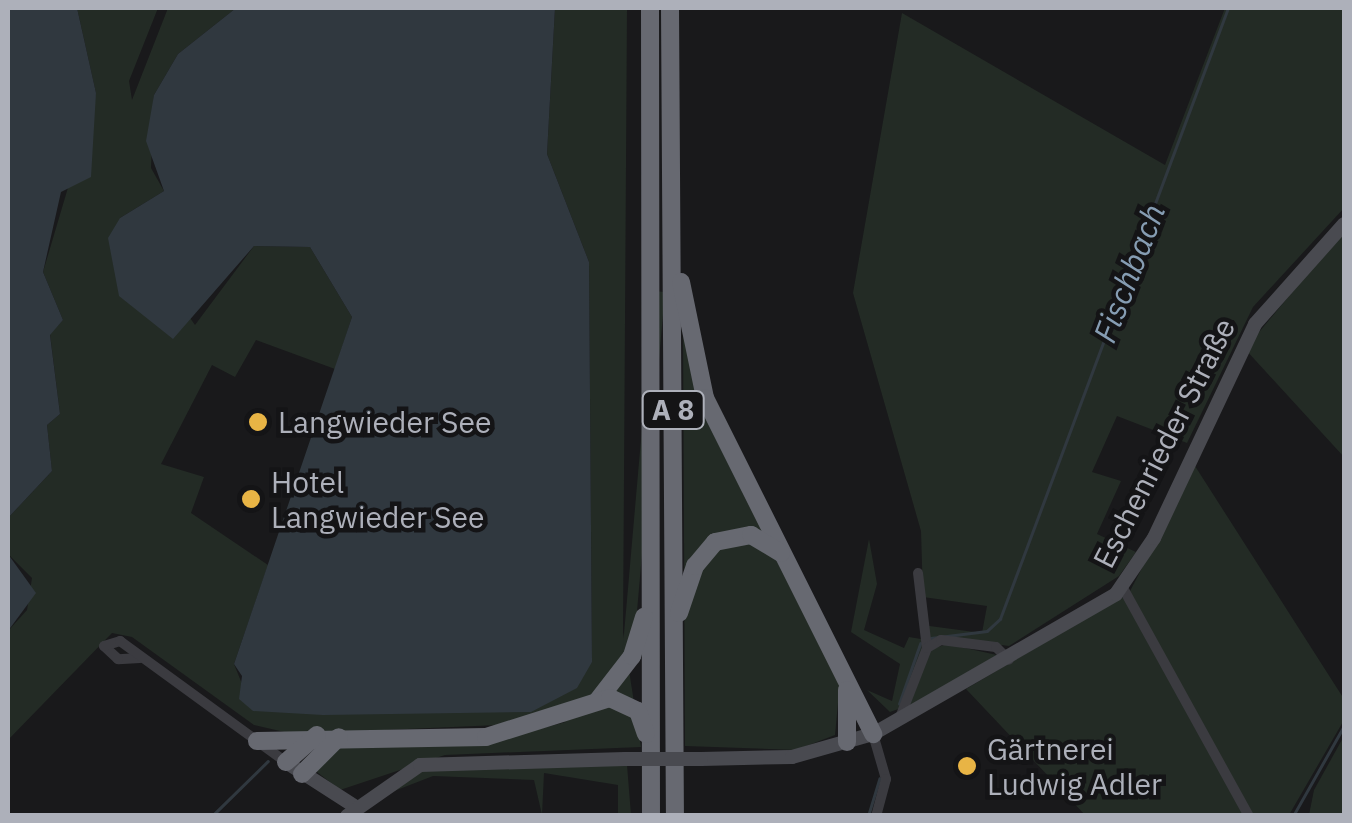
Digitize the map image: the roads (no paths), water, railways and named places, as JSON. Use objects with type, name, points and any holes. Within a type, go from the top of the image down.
[{"type":"highway","name":"A 8","points":[[650,8],[651,816]]},
{"type":"highway","name":"A 8","points":[[670,8],[675,816]]},
{"type":"highway","points":[[671,192],[705,398],[872,734]]},
{"type":"highway","points":[[674,627],[694,566],[715,542],[751,535],[788,561]]},
{"type":"highway","points":[[598,700],[632,656],[651,598]]},
{"type":"highway","points":[[847,685],[847,742]]},
{"type":"highway","points":[[257,741],[318,735],[508,734],[598,700],[629,703],[650,748]]},
{"type":"highway","points":[[294,768],[318,735]]},
{"type":"highway","points":[[294,768],[339,737]]},
{"type":"street","name":"Eschenrieder Straße","points":[[350,811],[390,777],[449,759],[792,756],[872,734],[1010,660],[1123,588],[1244,341],[1344,224]]},
{"type":"street","points":[[899,721],[926,648],[918,573]]},
{"type":"street","points":[[1123,588],[1248,816]]},
{"type":"street","points":[[926,648],[965,641],[1010,660]]},
{"type":"street","points":[[140,658],[350,811]]},
{"type":"street","points":[[872,734],[886,779],[876,816]]},
{"type":"waterway","name":"Fischbach","points":[[931,638],[987,631],[1000,619],[1228,8]]},
{"type":"waterway","points":[[899,704],[920,644]]},
{"type":"waterway","points":[[1293,816],[1344,726]]},
{"type":"waterway","points":[[212,816],[268,761]]},
{"type":"waterway","name":"Fischbach","points":[[868,816],[879,779]]},
{"type":"place","name":"Langwieder See","points":[[258,422]]},
{"type":"place","name":"Hotel Langwieder See","points":[[251,499]]},
{"type":"place","name":"Gärtnerei Ludwig Adler","points":[[967,766]]}]
